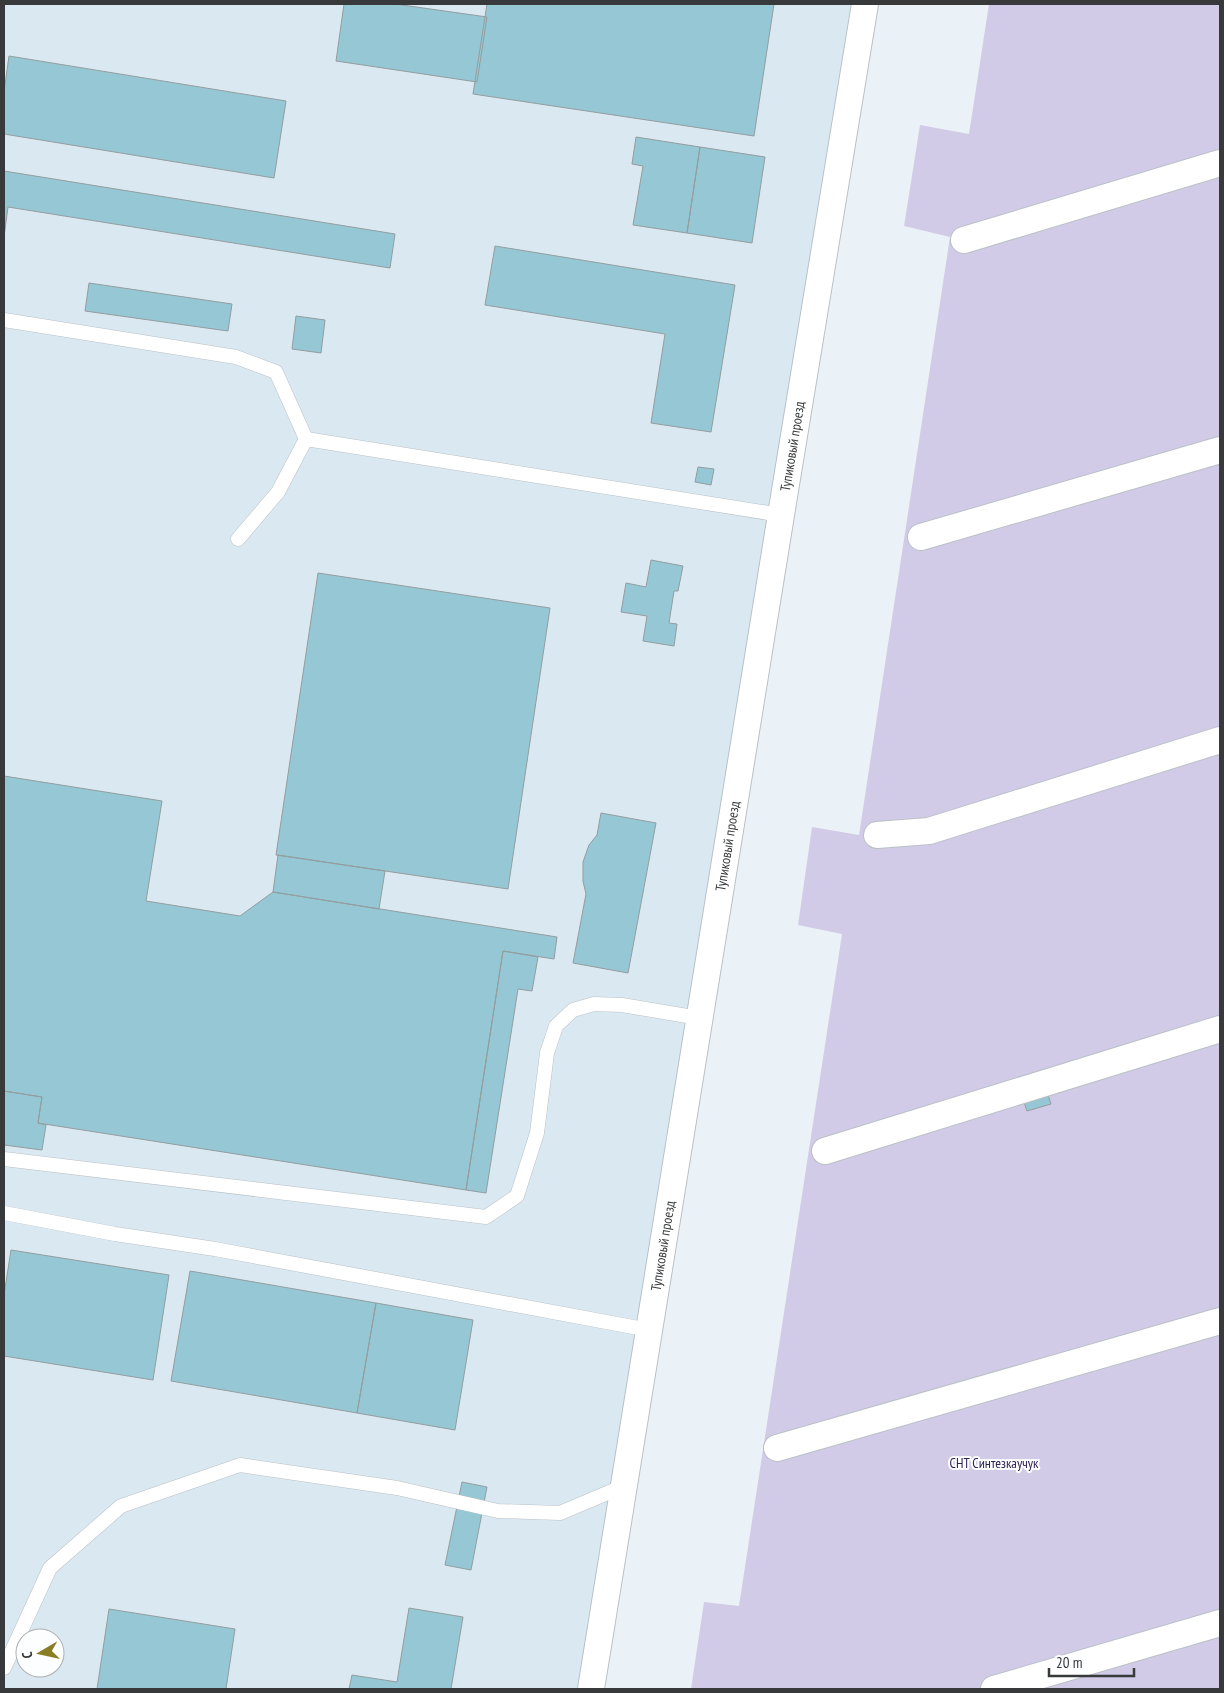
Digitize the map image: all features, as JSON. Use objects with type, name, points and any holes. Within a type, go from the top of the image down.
[{"type":"street","name":"Тупиковый проезд","points":[[591,1689],[865,4]]},
{"type":"street","points":[[964,240],[1220,163]]},
{"type":"street","points":[[921,537],[1220,450]]},
{"type":"street","points":[[877,835],[929,830],[1220,740]]},
{"type":"street","points":[[825,1151],[1220,1029]]},
{"type":"street","points":[[777,1448],[1220,1321]]},
{"type":"street","points":[[994,1689],[1220,1622]]},
{"type":"lane","points":[[4,320],[236,357],[276,372],[306,439]]},
{"type":"lane","points":[[306,439],[781,515]]},
{"type":"lane","points":[[238,538],[278,492],[306,439]]},
{"type":"lane","points":[[4,1159],[486,1217],[517,1196],[536,1133],[547,1053],[556,1026],[573,1010],[594,1004],[622,1006],[700,1018]]},
{"type":"lane","points":[[4,1213],[224,1251],[649,1330]]},
{"type":"lane","points":[[4,1668],[50,1568],[121,1506],[240,1465],[397,1488],[498,1511],[560,1513],[624,1486]]},
{"type":"shaded area","points":[[4,4],[851,4],[578,1689],[4,1689]]},
{"type":"green space","name":"СНТ Синтезкаучук","points":[[989,4],[1220,4],[1220,1689],[691,1689],[704,1602],[739,1606],[842,934],[798,925],[812,827],[859,835],[950,237],[904,226],[920,125],[969,134]]},
{"type":"building","points":[[344,4],[395,4],[487,17],[477,82],[336,61]]},
{"type":"building","points":[[487,4],[774,4],[754,136],[473,94]]},
{"type":"building","points":[[9,56],[286,101],[274,178],[4,134],[4,92]]},
{"type":"building","points":[[636,137],[700,147],[687,233],[633,225],[643,166],[632,164]]},
{"type":"building","points":[[700,147],[765,157],[752,243],[687,233]]},
{"type":"building","points":[[4,171],[395,234],[390,268],[8,207],[4,237]]},
{"type":"building","points":[[495,246],[735,285],[711,432],[651,423],[665,334],[485,305]]},
{"type":"building","points":[[89,283],[232,304],[228,331],[85,311]]},
{"type":"building","points":[[296,316],[325,320],[321,353],[292,349]]},
{"type":"building","points":[[698,467],[714,469],[711,485],[695,482]]},
{"type":"building","points":[[651,560],[683,566],[678,591],[674,591],[669,623],[677,624],[674,646],[643,641],[647,616],[621,612],[626,583],[646,587]]},
{"type":"building","points":[[318,573],[550,608],[508,889],[276,855]]},
{"type":"building","points":[[4,776],[162,801],[146,901],[240,916],[273,892],[557,937],[554,959],[503,951],[466,1190],[38,1123],[42,1097],[4,1091]]},
{"type":"building","points":[[601,813],[656,823],[628,973],[573,963],[586,894],[583,881],[583,862],[589,845],[597,835]]},
{"type":"building","points":[[278,855],[385,871],[379,909],[273,892]]},
{"type":"building","points":[[503,951],[538,957],[532,991],[518,989],[486,1193],[466,1190]]},
{"type":"building","points":[[1046,1089],[1051,1104],[1027,1111],[1022,1096]]},
{"type":"building","points":[[4,1091],[42,1097],[38,1123],[46,1125],[42,1150],[4,1145]]},
{"type":"building","points":[[11,1250],[169,1275],[153,1380],[4,1356],[4,1295]]},
{"type":"building","points":[[190,1271],[376,1303],[357,1413],[171,1381]]},
{"type":"building","points":[[376,1303],[473,1320],[455,1430],[357,1413]]},
{"type":"building","points":[[462,1482],[487,1487],[471,1570],[445,1565]]},
{"type":"building","points":[[409,1608],[463,1617],[451,1689],[349,1689],[352,1675],[397,1682]]},
{"type":"building","points":[[109,1609],[235,1629],[226,1689],[97,1689]]}]
